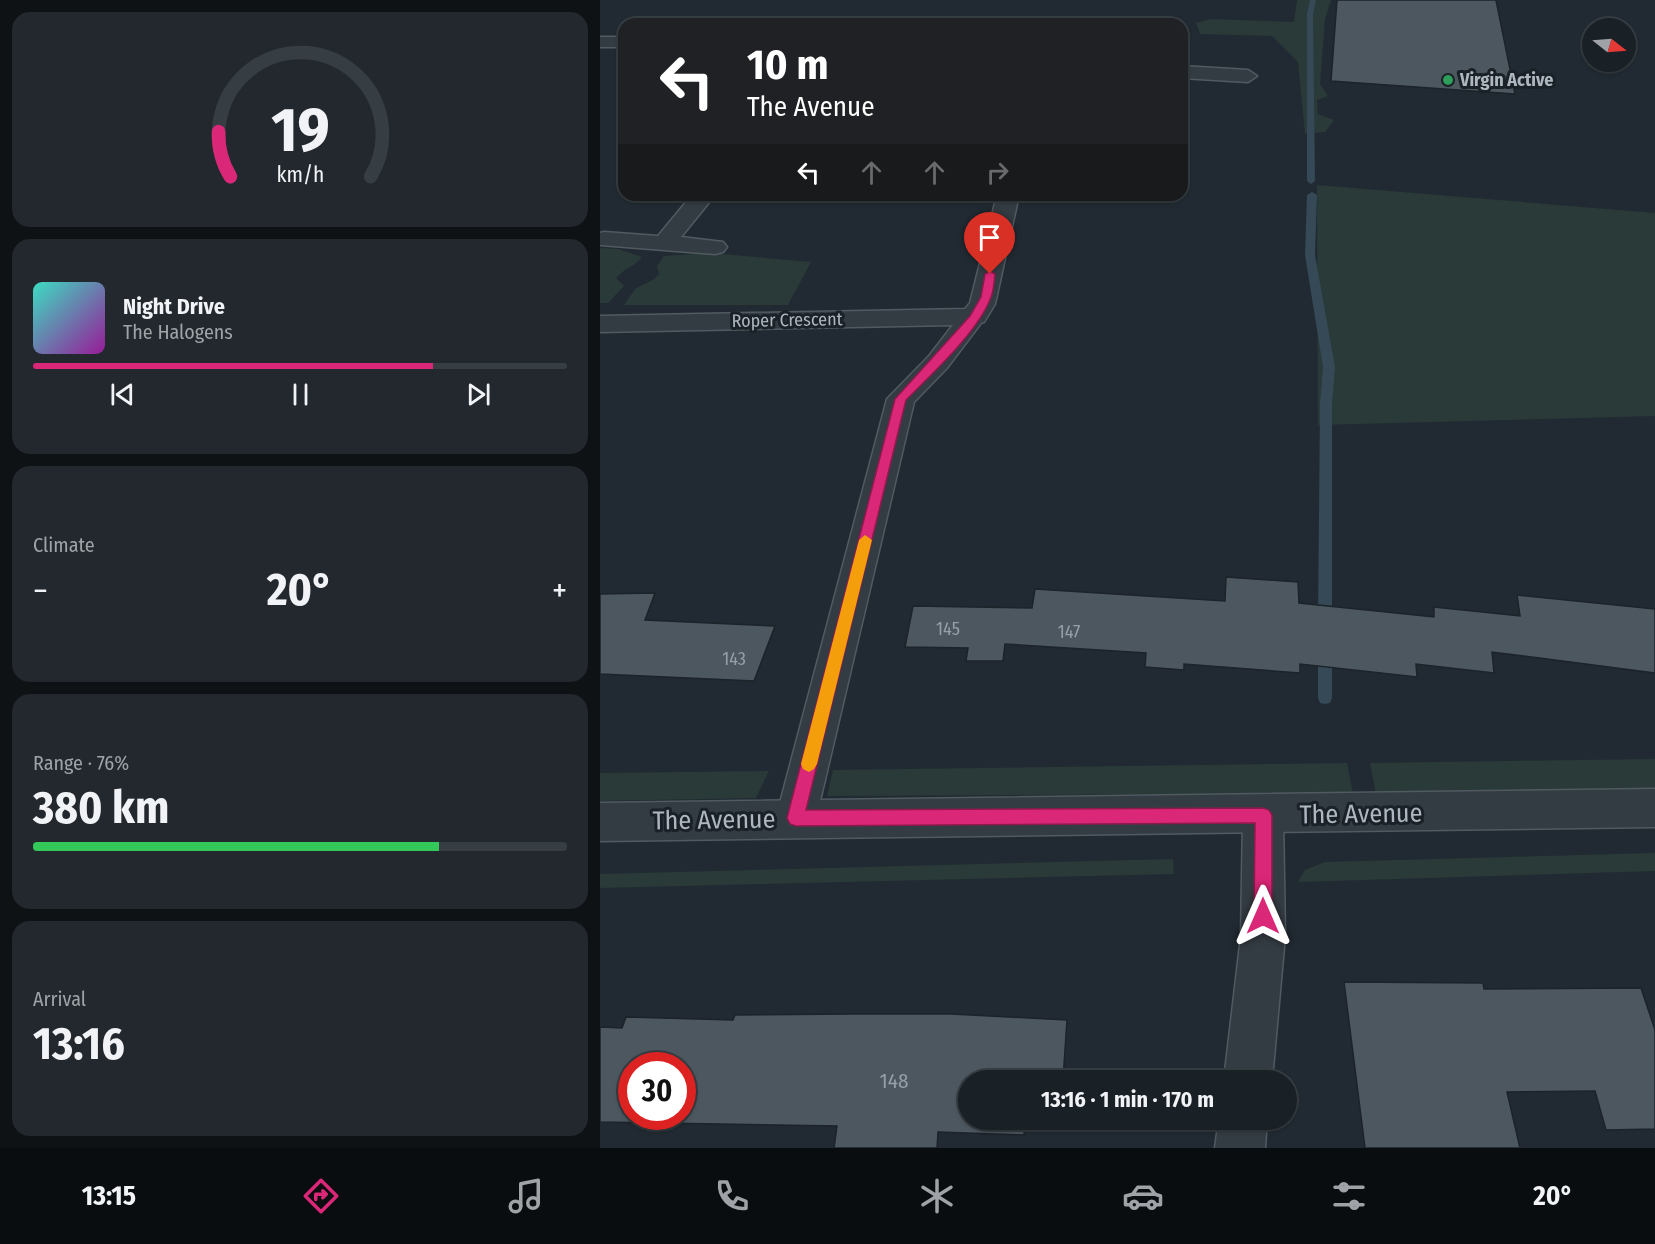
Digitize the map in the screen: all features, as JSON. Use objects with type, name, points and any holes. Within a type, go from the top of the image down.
[{"type":"street","points":[[600,42],[618,42]]},
{"type":"street","points":[[1188,72],[1248,76]]},
{"type":"street","points":[[664,243],[699,201]]},
{"type":"street","points":[[796,818],[901,399],[938,362],[975,317],[986,297],[1007,201]]},
{"type":"street","points":[[604,239],[716,248]]},
{"type":"street","name":"Roper Crescent","points":[[600,324],[975,317]]},
{"type":"street","name":"The Avenue","points":[[600,822],[1655,808]]},
{"type":"street","points":[[1249,1070],[1263,936],[1263,815]]},
{"type":"street","points":[[1240,1148],[1242,1130]]},
{"type":"shaded area","points":[[1297,0],[1331,0],[1325,19],[1320,84],[1328,96],[1317,100],[1318,114],[1334,120],[1325,132],[1305,134],[1298,62],[1272,36],[1200,34],[1196,23],[1211,19],[1294,22]]},
{"type":"shaded area","points":[[1317,185],[1655,213],[1655,416],[1318,425]]},
{"type":"shaded area","points":[[600,248],[618,249],[642,257],[616,278],[624,286],[608,303],[600,303]]},
{"type":"shaded area","points":[[710,253],[811,262],[788,305],[624,305],[636,288],[653,280],[659,274],[657,266],[664,256]]},
{"type":"shaded area","points":[[1655,759],[1655,790],[1376,794],[1370,763]]},
{"type":"shaded area","points":[[1347,763],[1353,793],[827,796],[833,770]]},
{"type":"shaded area","points":[[769,771],[756,798],[600,801],[600,773]]},
{"type":"shaded area","points":[[1655,853],[1655,871],[1298,882],[1305,870],[1325,862]]},
{"type":"shaded area","points":[[1173,859],[1174,874],[600,888],[600,874]]},
{"type":"building","points":[[1337,0],[1496,0],[1515,94],[1331,81]]},
{"type":"building","points":[[1226,577],[1298,582],[1299,603],[1434,617],[1434,607],[1520,616],[1517,595],[1655,609],[1655,673],[1492,652],[1494,673],[1416,664],[1417,677],[1300,664],[1300,673],[1184,664],[1184,670],[1145,667],[1146,653],[1005,644],[1003,661],[966,661],[968,648],[905,647],[913,606],[1032,608],[1035,589],[1225,601]]},
{"type":"building","points":[[655,593],[645,620],[775,626],[754,681],[600,674],[600,594]]},
{"type":"building","points":[[1344,982],[1483,983],[1484,989],[1641,988],[1655,1030],[1655,1129],[1606,1130],[1595,1091],[1507,1092],[1520,1148],[1365,1148]]},
{"type":"building","points":[[951,1014],[1067,1020],[1064,1070],[958,1070],[958,1130],[1024,1130],[1024,1135],[938,1132],[937,1148],[834,1148],[837,1126],[696,1124],[696,1052],[618,1052],[618,1122],[600,1122],[600,1027],[622,1028],[626,1017],[733,1020],[735,1015]]},
{"type":"waterway","points":[[1311,181],[1310,14],[1313,0]]},
{"type":"waterway","points":[[1312,195],[1310,255],[1329,367],[1326,404],[1325,624]]},
{"type":"waterway","points":[[1325,649],[1325,698]]},
{"type":"slow traffic","points":[[809,764],[865,540]]},
{"type":"place","name":"Virgin Active","points":[[1448,80]]},
{"type":"route","points":[[990,274],[986,297],[975,317],[938,362],[901,399],[796,818],[1263,815],[1263,916]]}]
